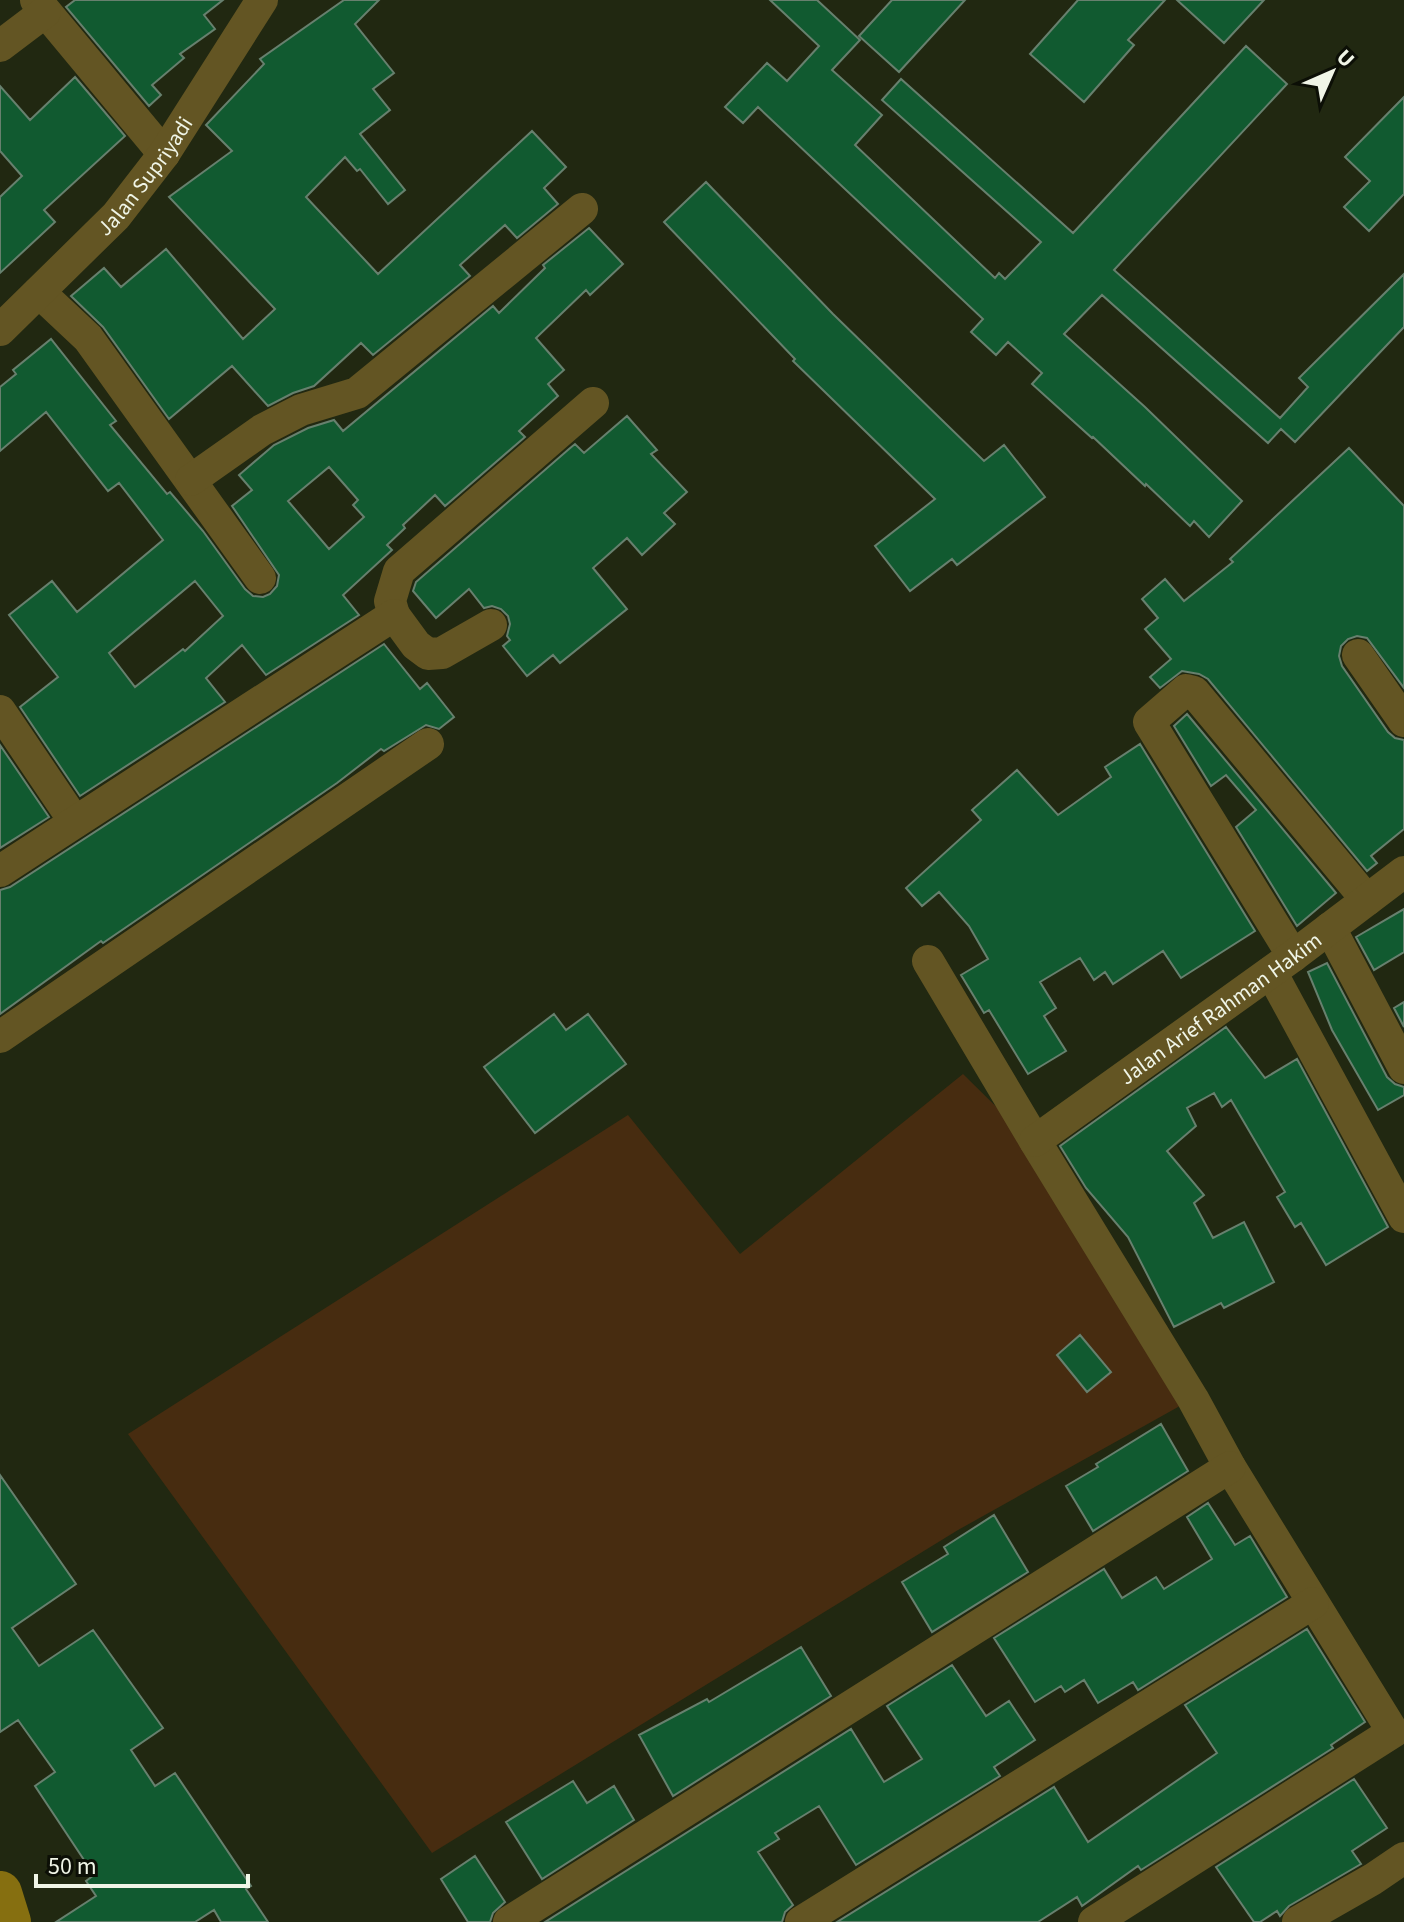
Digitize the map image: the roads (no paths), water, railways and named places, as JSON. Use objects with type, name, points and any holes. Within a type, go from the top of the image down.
[{"type":"main road","points":[[0,1893],[9,1922]]},
{"type":"street","name":"Jalan Supriyadi","points":[[0,330],[116,216],[164,154],[262,0]]},
{"type":"street","points":[[0,46],[41,6],[164,154]]},
{"type":"street","points":[[191,480],[262,430],[301,410],[357,393],[366,387],[582,209]]},
{"type":"street","points":[[39,292],[88,338],[260,578]]},
{"type":"street","points":[[491,625],[442,653],[428,654],[416,645],[394,615],[390,601],[399,571],[593,403]]},
{"type":"street","points":[[0,871],[394,615]]},
{"type":"street","points":[[1358,655],[1404,721]]},
{"type":"street","points":[[1367,900],[1194,692],[1186,690],[1149,722],[1300,951],[1404,1068]]},
{"type":"street","points":[[0,711],[75,822]]},
{"type":"street","points":[[0,1037],[428,744]]},
{"type":"street","name":"Jalan Arief Rahman Hakim","points":[[1035,1141],[1300,951],[1404,872]]},
{"type":"street","points":[[1300,951],[1404,1217]]},
{"type":"street","points":[[928,961],[1193,1399],[1230,1467],[1399,1741],[1094,1922]]},
{"type":"street","points":[[509,1922],[1230,1467]]},
{"type":"street","points":[[801,1922],[1313,1603]]},
{"type":"street","points":[[1298,1922],[1404,1858]]}]
